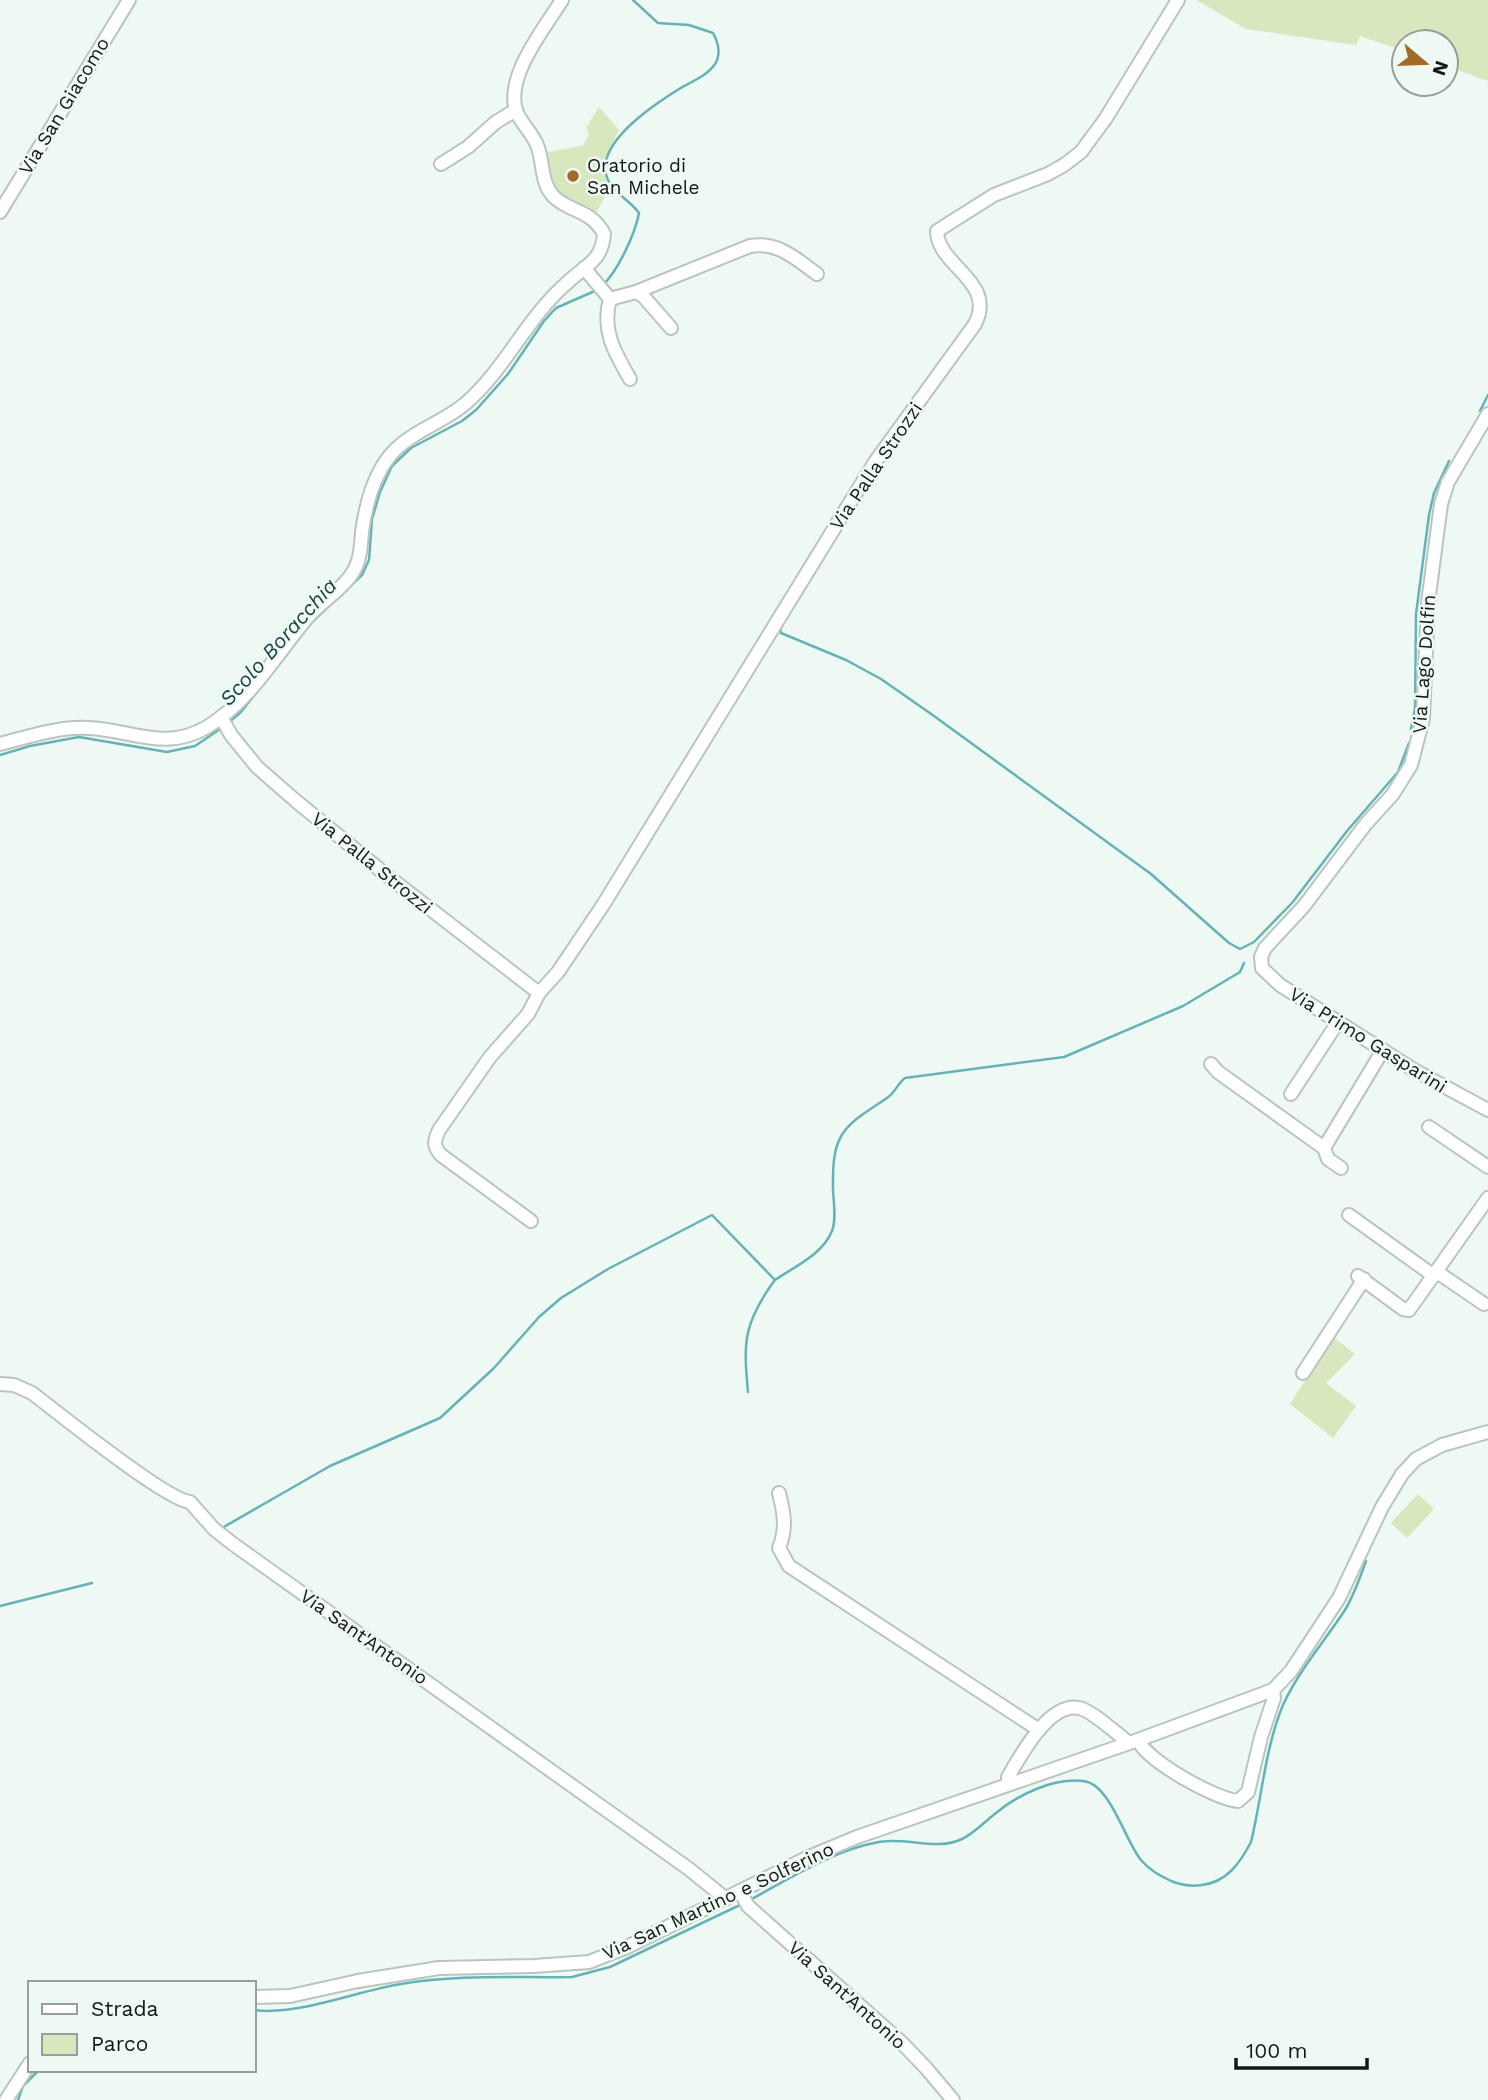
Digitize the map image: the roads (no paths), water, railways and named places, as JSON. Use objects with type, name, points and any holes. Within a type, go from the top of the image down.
[{"type":"street","name":"Via San Giacomo","points":[[0,212],[129,0]]},
{"type":"street","points":[[0,744],[87,727],[158,740],[176,739],[225,724],[309,615],[352,573],[360,553],[369,498],[376,478],[388,458],[410,439],[466,403],[494,373],[535,315],[553,295],[587,272],[600,254],[604,234],[598,222],[557,200],[548,190],[535,141],[516,110],[516,82],[522,65],[562,0]]},
{"type":"street","name":"Via Palla Strozzi","points":[[531,1221],[441,1155],[434,1143],[439,1130],[473,1078],[528,1014],[539,993],[558,972],[603,905],[875,462],[975,324],[980,308],[979,296],[939,243],[937,231],[994,195],[1048,174],[1081,152],[1106,118],[1178,0]]},
{"type":"street","points":[[441,164],[516,110]]},
{"type":"street","points":[[607,296],[636,292],[750,246],[762,244],[785,250],[817,274]]},
{"type":"street","points":[[587,272],[607,296],[606,326],[613,349],[630,379]]},
{"type":"street","points":[[636,292],[671,328]]},
{"type":"street","name":"Via Lago Dolfin","points":[[1261,957],[1265,948],[1304,906],[1365,825],[1393,794],[1411,765],[1423,719],[1428,603],[1441,504],[1458,462],[1488,414]]},
{"type":"street","name":"Via Palla Strozzi","points":[[225,724],[257,767],[330,830],[539,993]]},
{"type":"street","name":"Via Primo Gasparini","points":[[1261,957],[1262,968],[1268,975],[1382,1050],[1488,1110]]},
{"type":"street","points":[[1291,1094],[1338,1022]]},
{"type":"street","points":[[1324,1148],[1382,1050]]},
{"type":"street","points":[[1211,1064],[1218,1072],[1324,1148],[1328,1159],[1341,1168]]},
{"type":"street","points":[[1429,1127],[1488,1167]]},
{"type":"street","points":[[1303,1373],[1361,1278],[1403,1309],[1409,1310],[1488,1198]]},
{"type":"street","points":[[1349,1215],[1484,1304]]},
{"type":"street","name":"Via Sant'Antonio","points":[[0,1384],[14,1385],[32,1393],[145,1477],[182,1501],[190,1502],[233,1544],[678,1861],[726,1899]]},
{"type":"street","name":"Via San Martino e Solferino","points":[[256,1997],[289,1996],[439,1968],[589,1962],[628,1947],[726,1899],[744,1899],[809,1857],[857,1837],[1133,1742],[1273,1690],[1291,1671],[1339,1598],[1382,1507],[1402,1474],[1416,1459],[1442,1445],[1488,1432]]},
{"type":"street","points":[[779,1493],[786,1519],[779,1548],[789,1566],[1039,1730]]},
{"type":"street","points":[[1008,1784],[1008,1777],[1039,1730],[1069,1708],[1081,1709],[1103,1722],[1182,1777],[1213,1794],[1238,1801],[1248,1792],[1261,1737],[1274,1698],[1273,1690]]},
{"type":"street","name":"Via Sant'Antonio","points":[[744,1899],[902,2043],[953,2100]]},
{"type":"street","points":[[6,2100],[28,2066]]},
{"type":"waterway","name":"Scolo Boracchia","points":[[602,286],[625,252],[639,213],[609,182],[605,168],[608,154],[616,141],[641,116],[708,72],[718,56],[713,33],[689,25],[658,23],[633,0]]},
{"type":"waterway","points":[[980,287],[984,292],[985,303]]},
{"type":"waterway","name":"Scolo Boracchia","points":[[291,648],[311,623],[362,575],[369,560],[372,519],[392,466],[411,448],[462,421],[476,410],[508,374],[556,308],[597,290]]},
{"type":"waterway","points":[[1480,411],[1488,395]]},
{"type":"waterway","points":[[1411,729],[1415,708],[1416,614],[1429,515],[1434,493],[1449,461]]},
{"type":"waterway","points":[[780,627],[781,633],[846,660],[881,679],[934,716],[1151,874],[1229,943],[1240,949],[1254,942],[1292,903],[1347,831],[1398,772],[1409,743]]},
{"type":"waterway","name":"Scolo Boracchia","points":[[228,723],[241,712],[263,684]]},
{"type":"waterway","name":"Scolo Boracchia","points":[[0,755],[30,746],[79,737],[167,752],[195,746],[223,727]]},
{"type":"waterway","points":[[222,1528],[330,1466],[440,1418],[494,1368],[539,1317],[561,1298],[608,1269],[712,1215],[775,1280],[799,1265],[822,1247],[832,1231],[835,1215],[833,1169],[838,1143],[843,1133],[860,1116],[890,1096],[905,1078],[1064,1057],[1183,1006],[1240,972],[1244,963]]},
{"type":"waterway","points":[[748,1392],[748,1333],[751,1321],[774,1281]]},
{"type":"waterway","points":[[748,1901],[812,1866],[862,1846],[890,1841],[942,1844],[962,1839],[1005,1806],[1026,1794],[1048,1785],[1072,1781],[1093,1784],[1101,1792],[1135,1851],[1154,1872],[1171,1881],[1194,1886],[1219,1880],[1232,1870],[1251,1842],[1268,1755],[1283,1705],[1304,1668],[1345,1610],[1366,1561]]},
{"type":"waterway","points":[[0,1606],[92,1583]]},
{"type":"waterway","points":[[256,2010],[308,2006],[384,1987],[422,1981],[572,1977],[610,1967],[742,1904]]},
{"type":"waterway","points":[[18,2100],[23,2086],[37,2072]]},
{"type":"place","name":"Oratorio di San Michele","points":[[573,176]]}]
